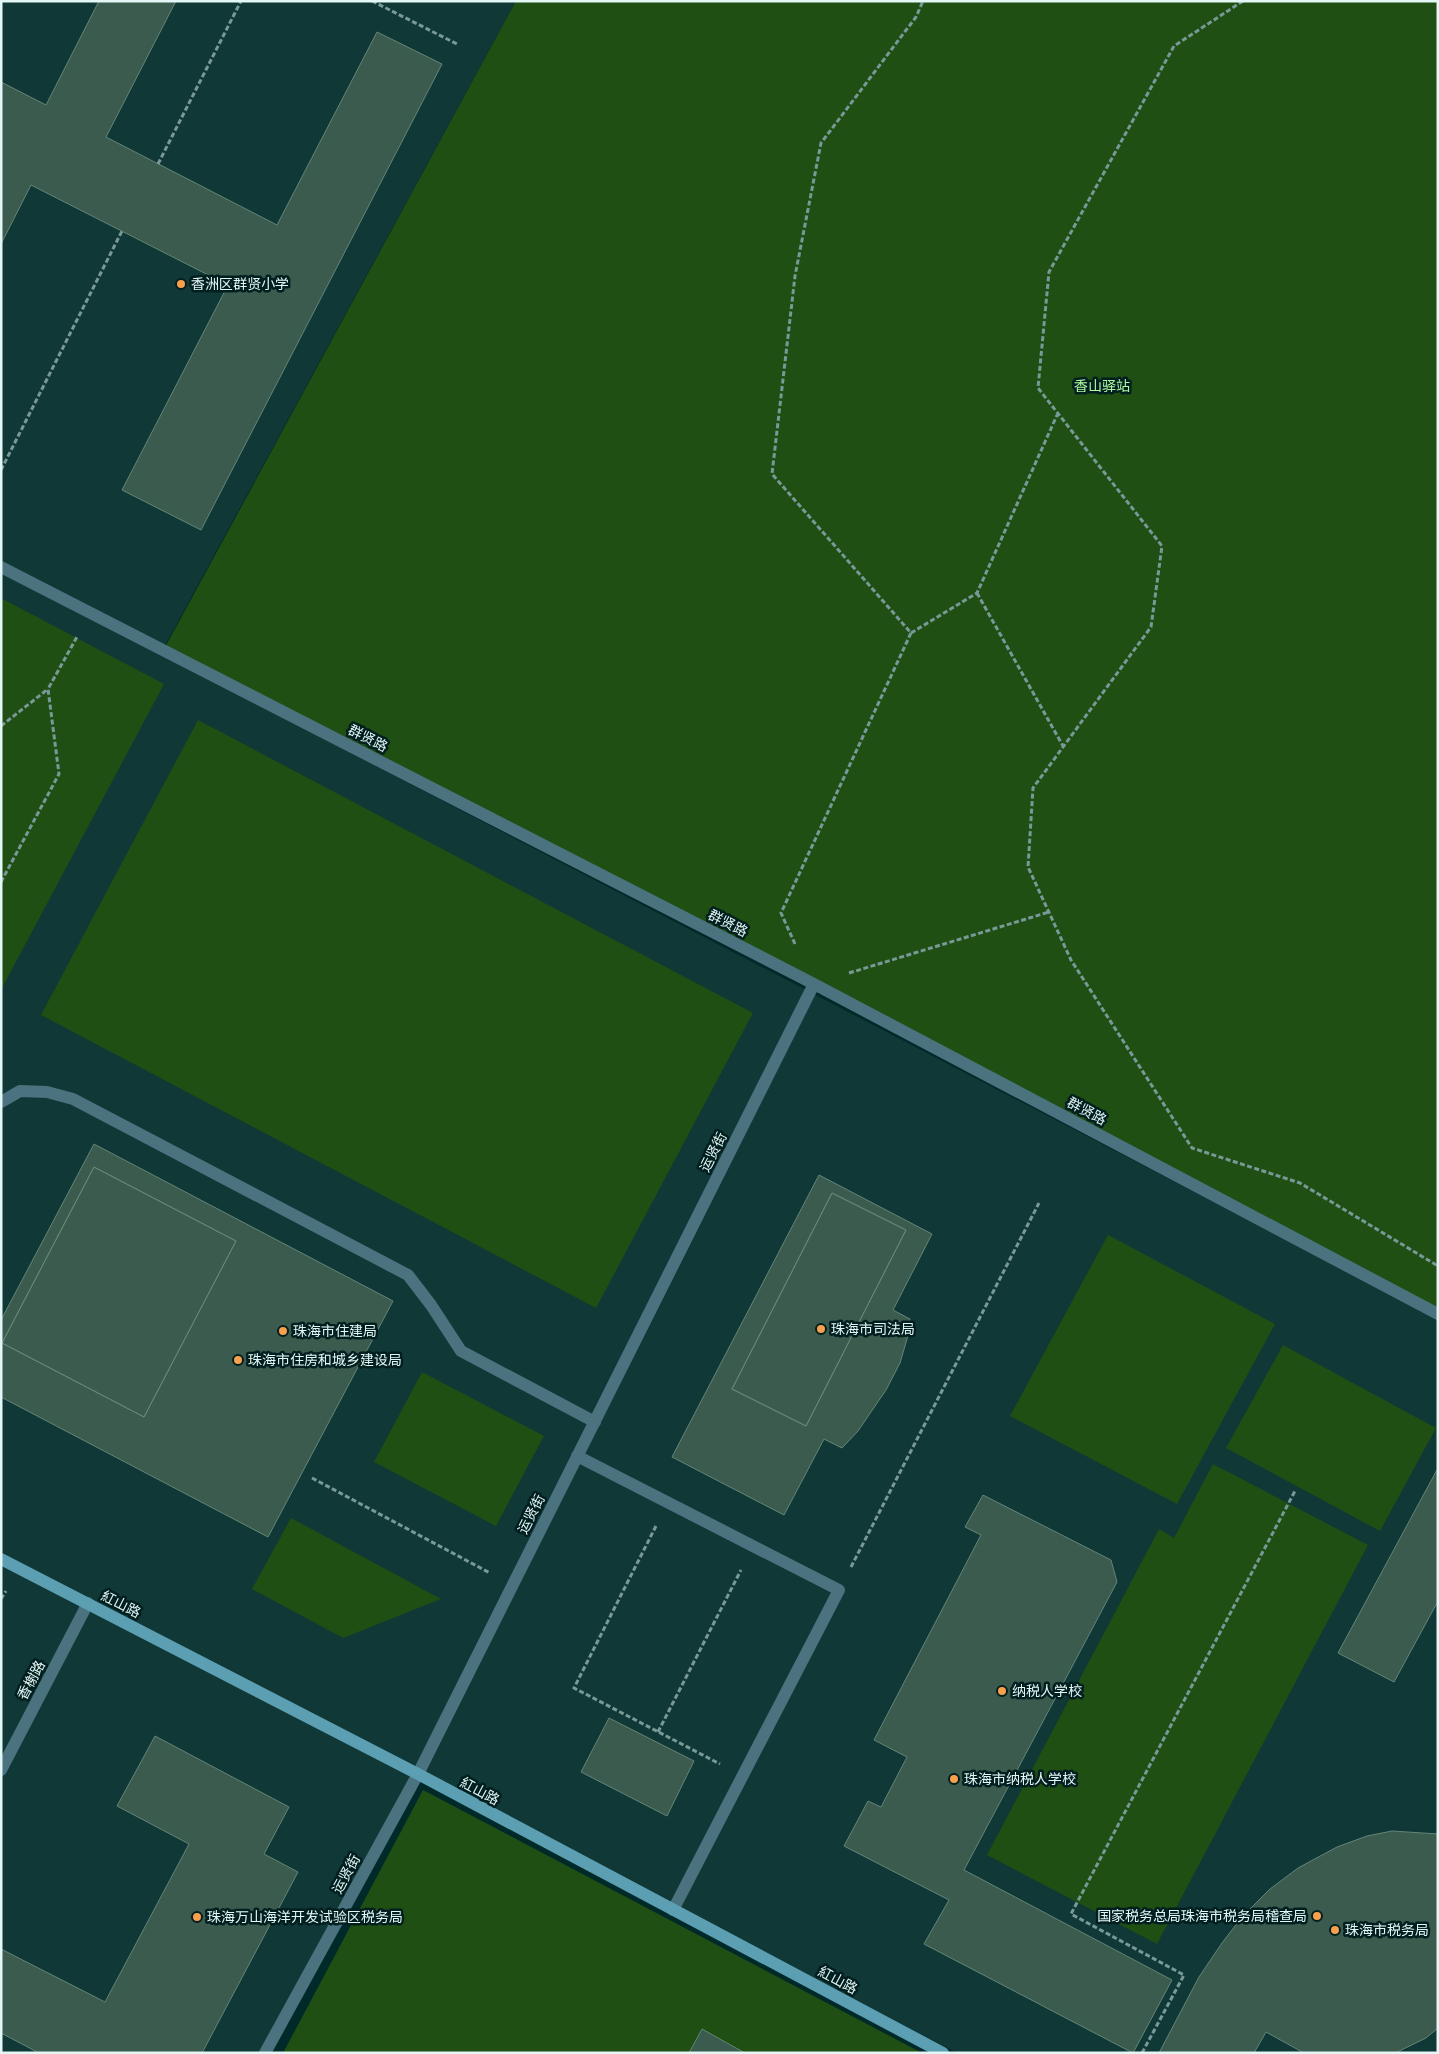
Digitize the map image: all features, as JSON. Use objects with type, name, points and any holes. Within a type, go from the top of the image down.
[{"type":"street","name":"群贤路","points":[[1,567],[814,984],[1438,1314]]},
{"type":"street","name":"运贤街","points":[[265,2053],[418,1774],[814,984]]},
{"type":"street","points":[[1,1102],[20,1091],[47,1092],[73,1100],[408,1275],[431,1305],[461,1351],[595,1422]]},
{"type":"street","points":[[577,1456],[839,1590],[673,1910]]},
{"type":"street","name":"紅山路","points":[[1,1559],[418,1774],[943,2053]]},
{"type":"street","name":"香榭路","points":[[1,1770],[88,1603]]},
{"type":"path","points":[[158,164],[241,1]]},
{"type":"path","points":[[372,1],[457,44]]},
{"type":"path","points":[[912,633],[772,474],[795,276],[820,143],[916,17],[923,1]]},
{"type":"path","points":[[1243,1],[1174,46],[1049,272],[1038,388],[1162,546],[1151,627],[1033,788],[1028,867],[1071,960],[1192,1148],[1300,1183],[1438,1266]]},
{"type":"path","points":[[1,470],[122,231]]},
{"type":"path","points":[[1049,912],[814,984],[781,913],[912,633],[977,593],[1058,413]]},
{"type":"path","points":[[977,593],[1063,746]]},
{"type":"path","points":[[1,726],[48,689],[90,612]]},
{"type":"path","points":[[1,882],[59,774],[48,689]]},
{"type":"path","points":[[839,1590],[1039,1203]]},
{"type":"path","points":[[312,1478],[513,1585]]},
{"type":"path","points":[[1142,2053],[1184,1975],[1071,1914],[1295,1491]]},
{"type":"path","points":[[668,1503],[574,1688],[742,1776]]},
{"type":"path","points":[[658,1732],[754,1546]]},
{"type":"shaded area","name":"香洲区群贤小学","points":[[1,1],[516,1],[163,649],[1,566]]},
{"type":"shaded area","points":[[1,571],[1438,1319],[1438,2053],[957,2053],[417,1770],[259,2053],[1,2053]]},
{"type":"green space","name":"香山驿站","points":[[516,1],[1438,1],[1438,1313],[164,649]]},
{"type":"green space","points":[[1,598],[164,684],[1,990]]},
{"type":"green space","points":[[198,720],[753,1013],[596,1308],[41,1015]]},
{"type":"green space","points":[[1108,1235],[1275,1324],[1177,1504],[1010,1416]]},
{"type":"green space","points":[[1283,1345],[1436,1428],[1380,1531],[1226,1448]]},
{"type":"green space","points":[[422,1372],[544,1436],[496,1526],[374,1462]]},
{"type":"green space","points":[[1213,1464],[1368,1545],[1157,1944],[987,1855],[1159,1529],[1174,1538]]},
{"type":"green space","points":[[291,1518],[441,1599],[343,1638],[252,1589]]},
{"type":"green space","points":[[423,1790],[922,2053],[283,2053]]},
{"type":"building","points":[[99,1],[176,1],[106,137],[277,225],[377,32],[442,64],[201,530],[122,490],[228,285],[31,185],[1,244],[1,82],[46,105]]},
{"type":"building","name":"珠海市住建局","points":[[94,1144],[393,1301],[268,1537],[1,1397],[1,1320]],"holes":[[[94,1167],[236,1241],[144,1417],[2,1343]]]},
{"type":"building","points":[[94,1167],[236,1241],[144,1417],[2,1343]]},
{"type":"building","name":"珠海市司法局","points":[[819,1175],[932,1234],[893,1310],[910,1319],[907,1339],[900,1363],[886,1390],[858,1431],[842,1448],[824,1439],[784,1515],[672,1457]],"holes":[[[832,1193],[906,1230],[806,1426],[732,1389]]]},
{"type":"building","points":[[832,1193],[906,1230],[806,1426],[732,1389]]},
{"type":"building","points":[[1438,1468],[1438,1601],[1394,1682],[1338,1653]]},
{"type":"building","name":"珠海市纳税人学校","points":[[983,1495],[1111,1560],[1117,1582],[964,1870],[1172,1980],[1133,2053],[924,1944],[949,1900],[844,1846],[868,1801],[881,1807],[907,1757],[874,1740],[981,1535],[965,1527]]},
{"type":"building","points":[[609,1718],[694,1761],[667,1816],[581,1772]]},
{"type":"building","points":[[155,1736],[289,1807],[264,1854],[298,1872],[202,2053],[39,2053],[1,2033],[1,1949],[105,2002],[189,1844],[117,1806]]},
{"type":"building","name":"珠海市税务局","points":[[1392,1831],[1438,1834],[1438,2028],[1426,2038],[1395,2053],[1304,2053],[1266,2032],[1254,2053],[1159,2053],[1199,1977],[1222,1943],[1242,1917],[1270,1889],[1298,1868],[1337,1847],[1367,1836]]},
{"type":"building","points":[[702,2029],[745,2053],[689,2053]]},
{"type":"place","name":"香洲区群贤小学","points":[[181,284]]},
{"type":"place","name":"珠海市司法局","points":[[821,1329]]},
{"type":"place","name":"珠海市住建局","points":[[283,1331]]},
{"type":"place","name":"珠海市住房和城乡建设局","points":[[238,1360]]},
{"type":"place","name":"纳税人学校","points":[[1002,1691]]},
{"type":"place","name":"珠海市纳税人学校","points":[[954,1779]]},
{"type":"place","name":"国家税务总局珠海市税务局稽查局","points":[[1317,1916]]},
{"type":"place","name":"珠海万山海洋开发试验区税务局","points":[[197,1917]]},
{"type":"place","name":"珠海市税务局","points":[[1335,1930]]}]
